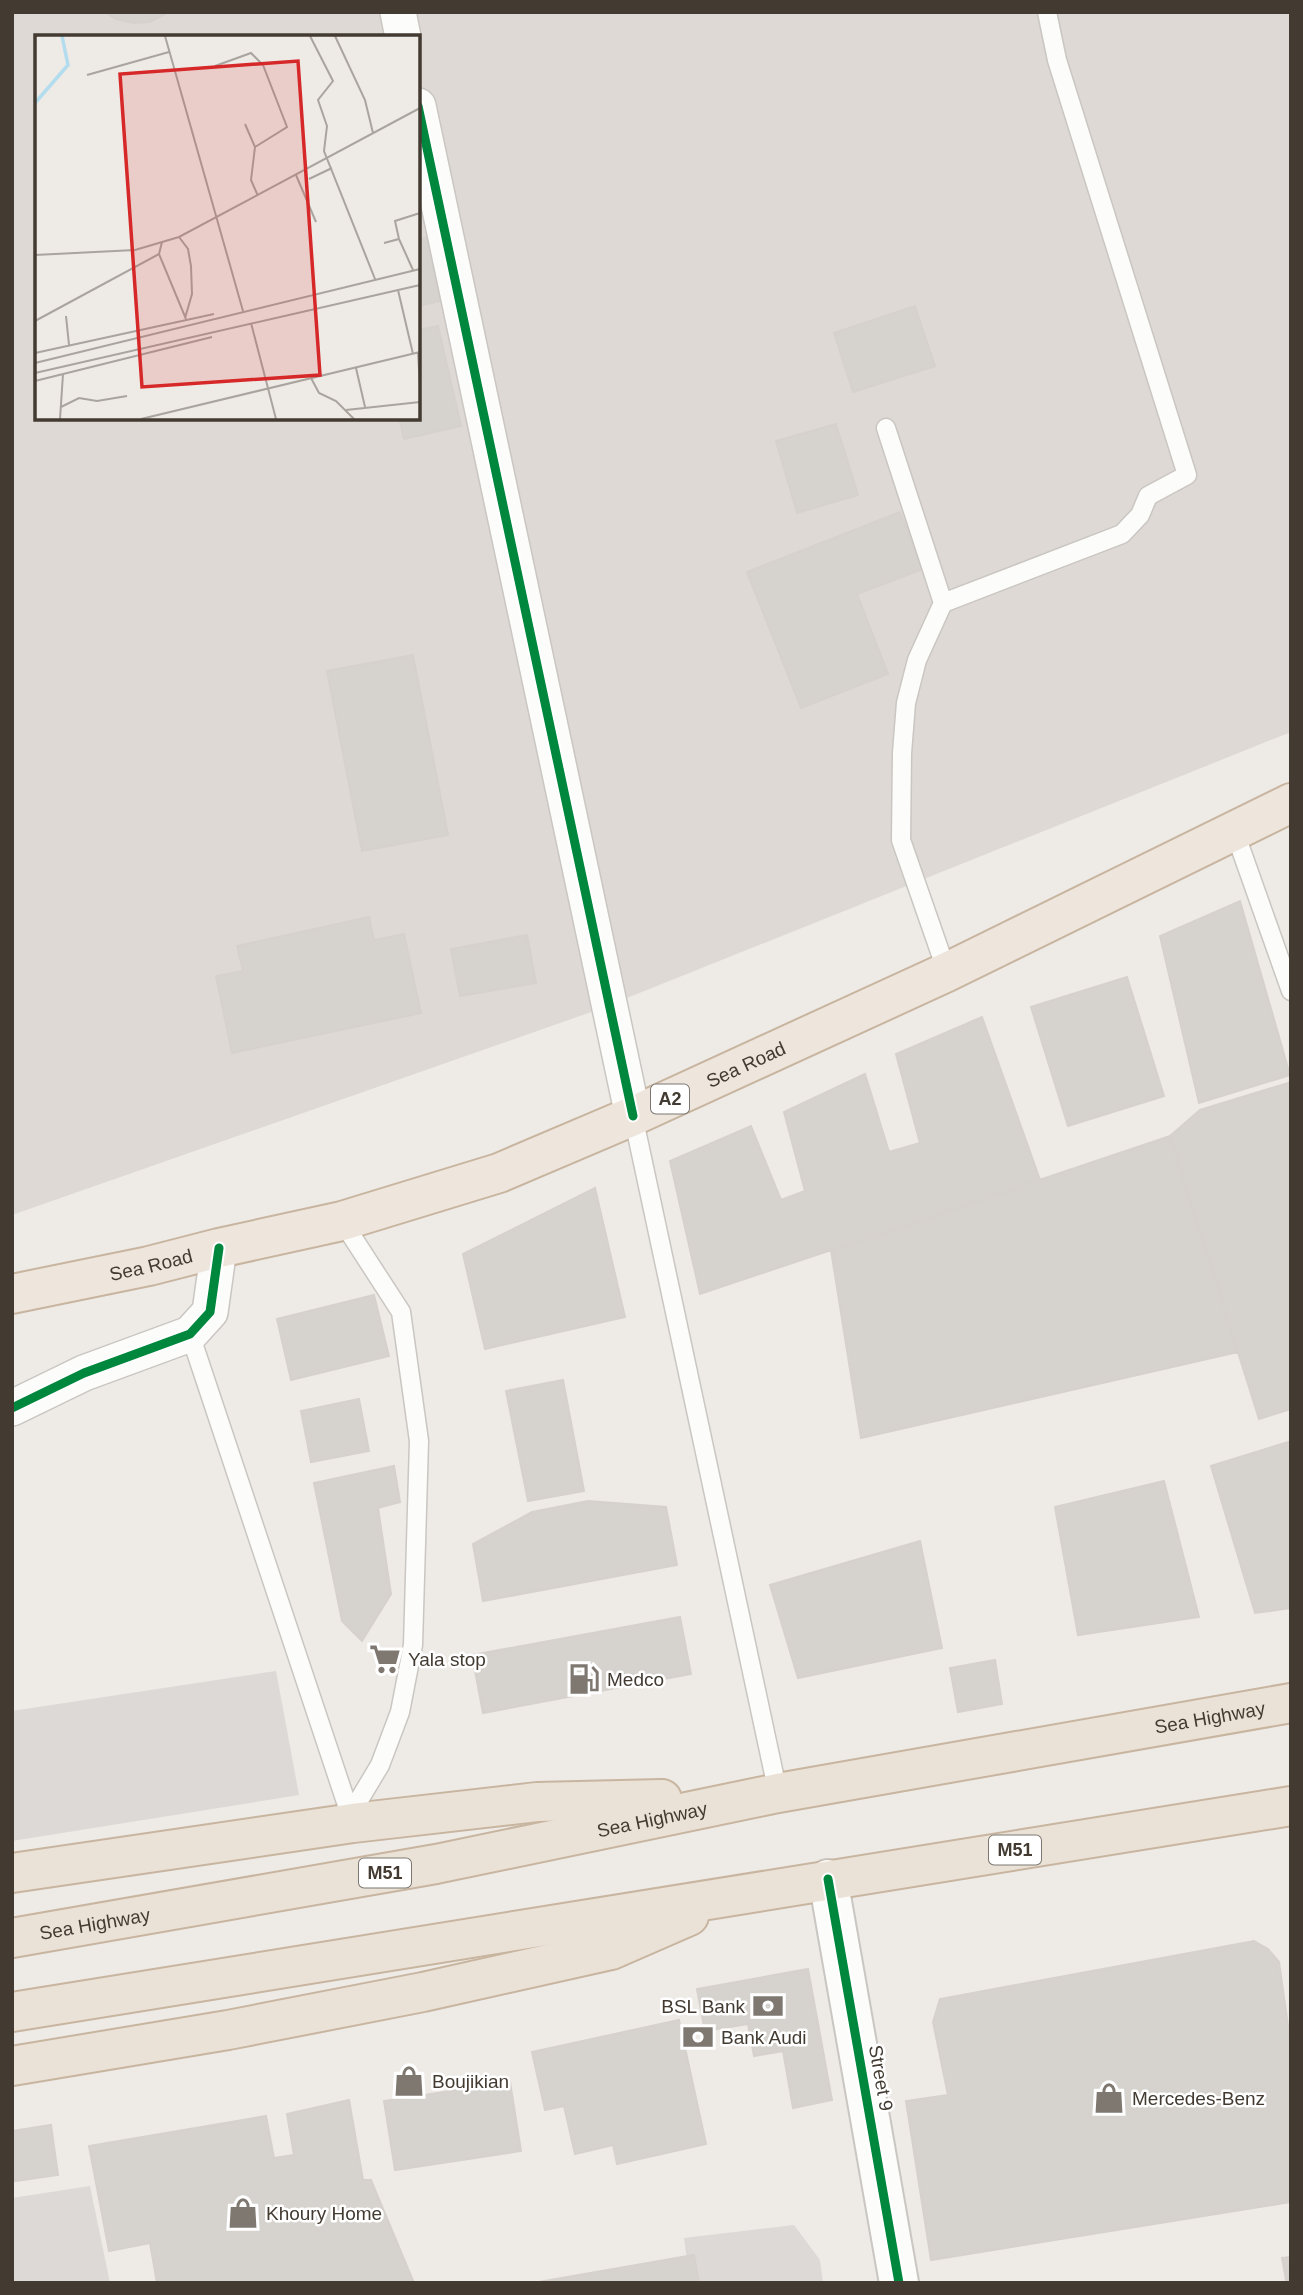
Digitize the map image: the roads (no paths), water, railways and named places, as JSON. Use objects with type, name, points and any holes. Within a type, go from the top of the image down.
[{"type":"highway","name":"Sea Road","points":[[12,1294],[149,1266],[342,1221],[499,1172],[633,1116],[947,972],[1291,803]]},
{"type":"highway","name":"Sea Highway","points":[[12,1938],[436,1864],[766,1795],[1291,1703]]},
{"type":"highway","points":[[12,1873],[351,1819],[537,1802],[766,1795]]},
{"type":"highway","name":"M51","points":[[12,2012],[1291,1806]]},
{"type":"highway","points":[[12,2066],[228,2030],[410,1995],[611,1950],[738,1894]]},
{"type":"street","points":[[398,12],[403,35]]},
{"type":"street","points":[[420,115],[633,1116]]},
{"type":"street","points":[[12,1408],[84,1373],[190,1334],[210,1312],[219,1248]]},
{"type":"street","name":"Street 9","points":[[828,1879],[899,2283]]},
{"type":"lane","points":[[943,603],[1122,534],[1140,515],[1148,496],[1187,475],[1057,60],[1047,12]]},
{"type":"lane","points":[[886,428],[943,603],[917,660],[906,703],[902,753],[901,840],[947,972]]},
{"type":"lane","points":[[1234,830],[1291,991]]},
{"type":"lane","points":[[633,1116],[766,1795]]},
{"type":"lane","points":[[342,1221],[401,1312],[419,1440],[413,1645],[400,1712],[380,1765],[351,1819]]},
{"type":"lane","points":[[190,1334],[351,1819]]},
{"type":"place","name":"Yala stop","points":[[385,1659]]},
{"type":"place","name":"Medco","points":[[584,1679]]},
{"type":"place","name":"BSL Bank","points":[[768,2006]]},
{"type":"place","name":"Bank Audi","points":[[698,2037]]},
{"type":"place","name":"Boujikian","points":[[409,2081]]},
{"type":"place","name":"Mercedes-Benz","points":[[1109,2098]]},
{"type":"place","name":"Khoury Home","points":[[243,2213]]}]
